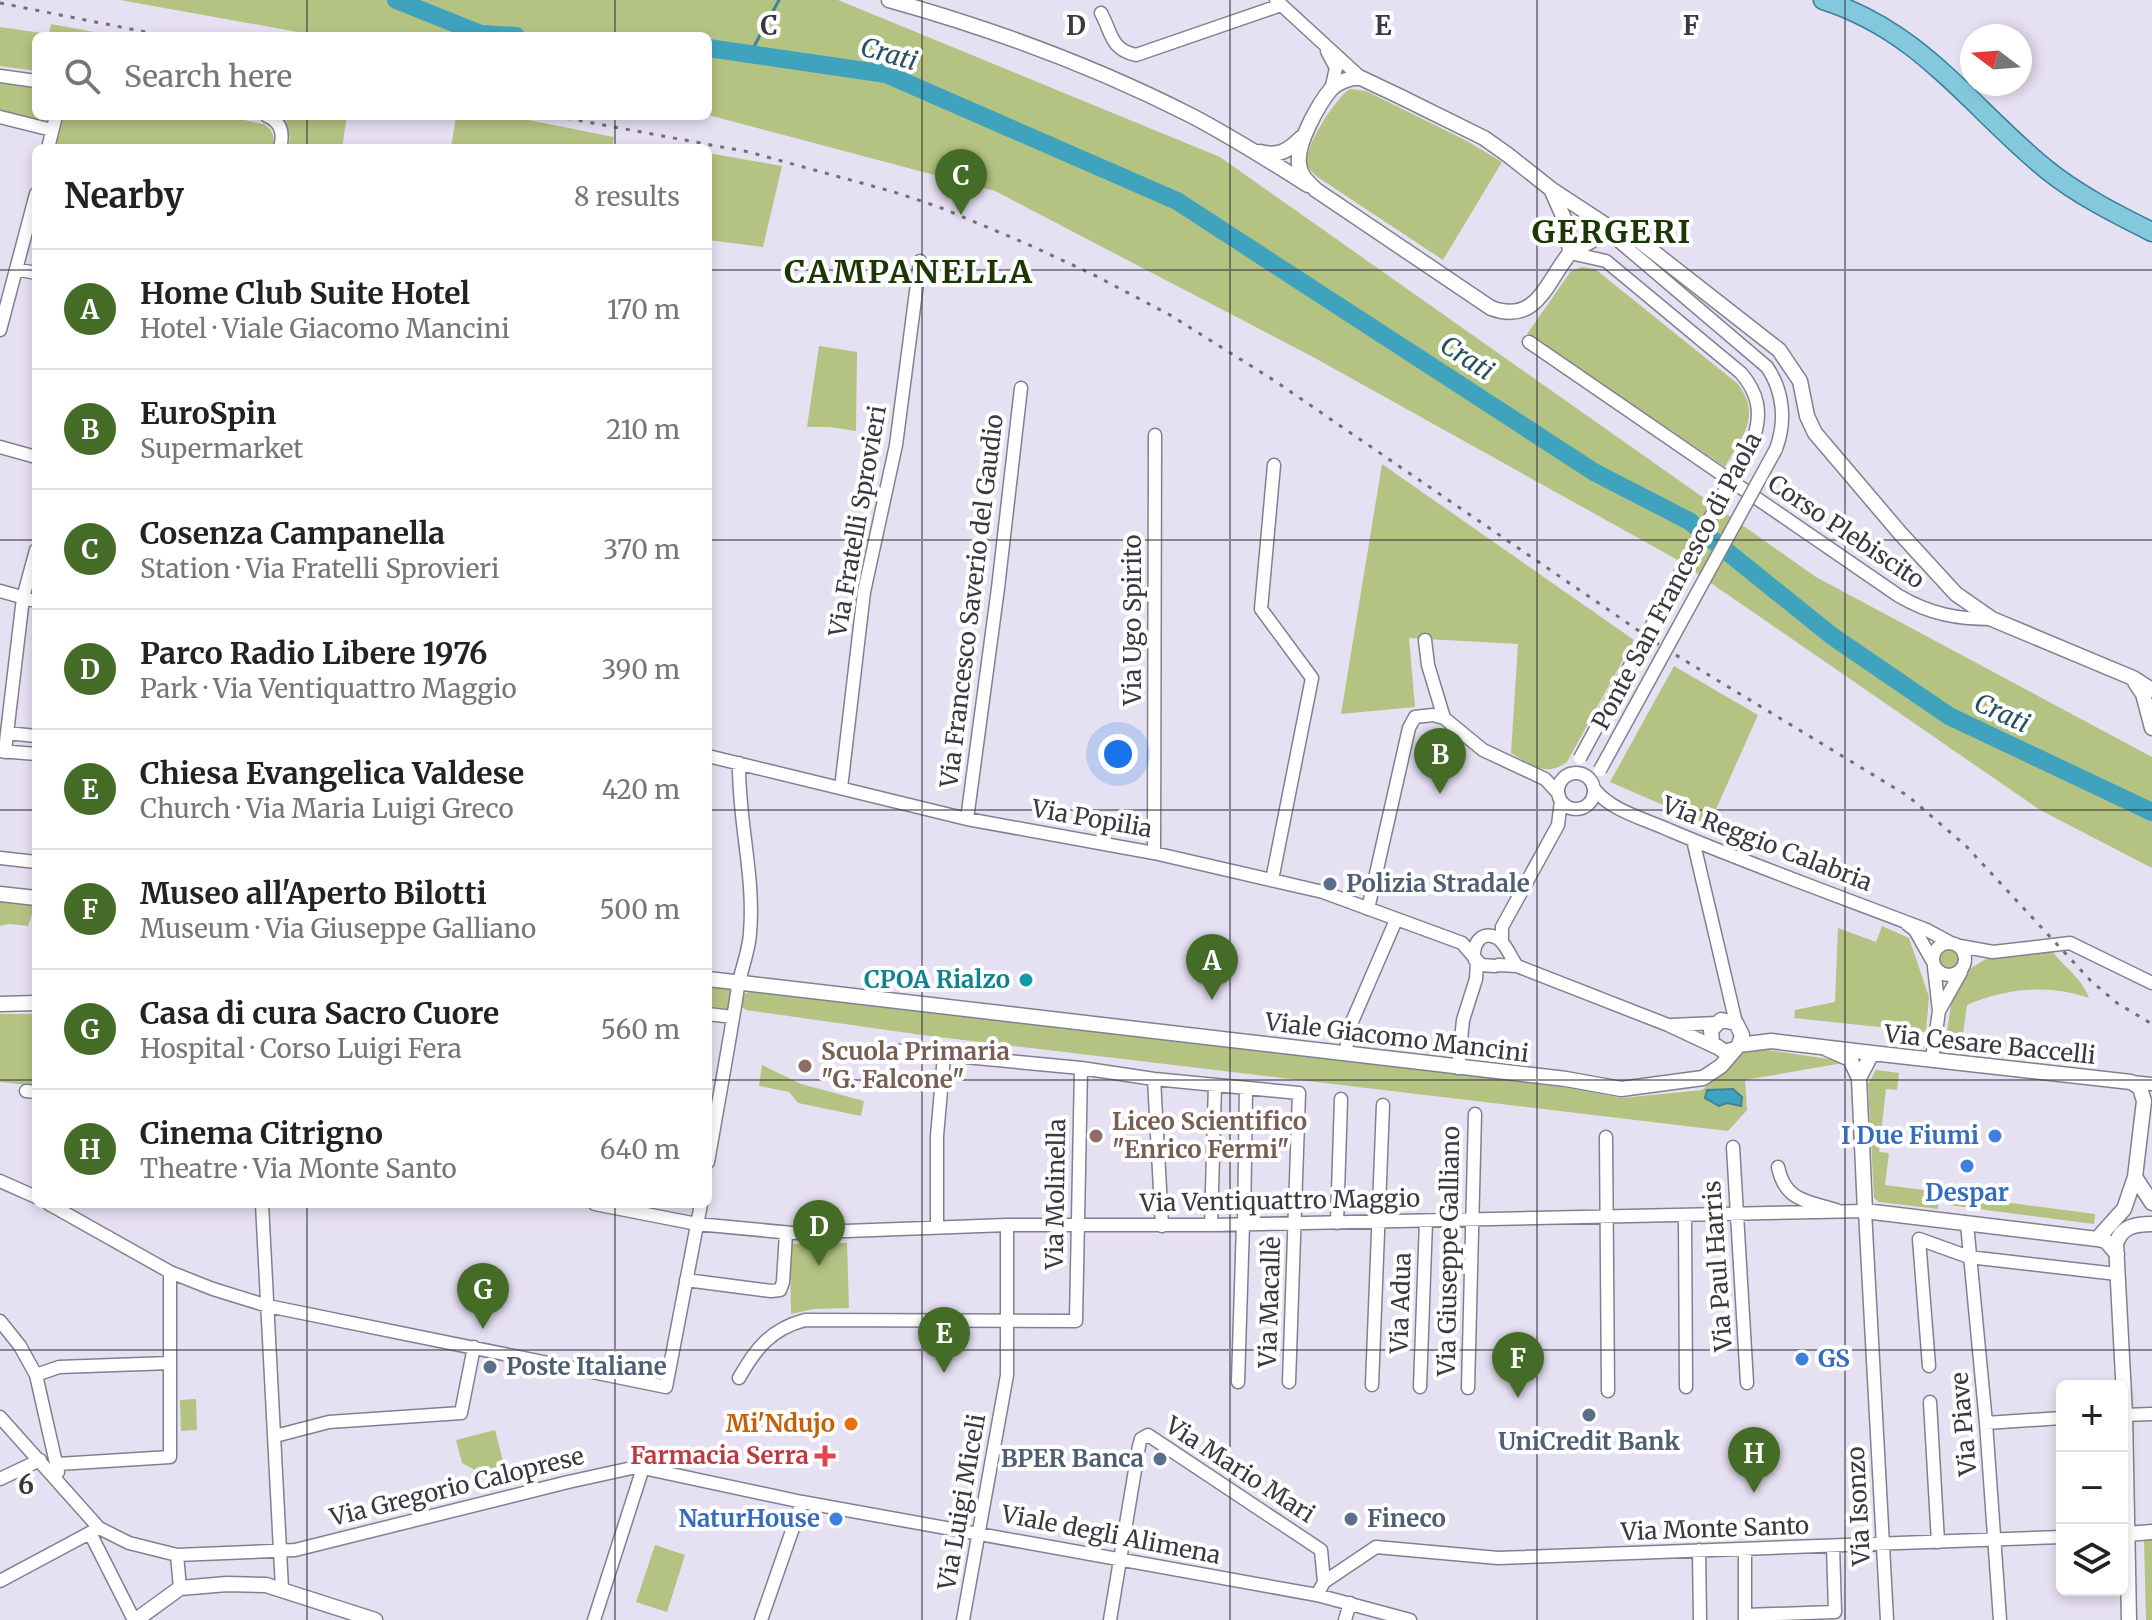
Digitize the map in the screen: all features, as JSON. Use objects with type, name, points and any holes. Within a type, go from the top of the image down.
[{"type":"main road","points":[[1823,0],[1892,30],[1918,50],[2045,169],[2073,189],[2152,232]]},
{"type":"street","points":[[889,0],[931,11],[1044,50],[1141,91],[1244,146],[1316,190],[1491,308],[1503,312],[1525,310],[1536,301],[1570,253],[1612,229]]},
{"type":"street","points":[[1101,13],[1115,45],[1136,55],[1279,3],[1361,78],[1484,138],[1551,189],[1612,229],[1628,232],[1779,350],[1800,381],[1807,416],[1815,433],[1956,594],[1992,619],[2133,678],[2152,690]]},
{"type":"street","points":[[1244,146],[1274,154],[1292,148],[1306,131],[1331,90],[1336,68],[1323,45]]},
{"type":"street","points":[[0,76],[32,80]]},
{"type":"street","points":[[1331,90],[1347,79],[1361,78]]},
{"type":"street","points":[[0,117],[52,130]]},
{"type":"street","points":[[49,144],[55,120]]},
{"type":"street","points":[[276,120],[280,127],[281,144]]},
{"type":"street","points":[[1306,131],[1298,153],[1299,166],[1303,177],[1316,190]]},
{"type":"street","points":[[1551,189],[1567,225],[1570,253]]},
{"type":"street","points":[[0,330],[32,209]]},
{"type":"street","name":"Ponte San Francesco di Paola","points":[[1594,787],[1600,770],[1776,449],[1782,407],[1775,378],[1767,367],[1620,242],[1612,229]]},
{"type":"street","name":"Ponte San Francesco di Paola","points":[[1568,775],[1580,758],[1759,423],[1759,409],[1750,383],[1741,373],[1606,261],[1570,253]]},
{"type":"street","name":"Via Fratelli Sprovieri","points":[[841,788],[864,592],[896,445],[920,261]]},
{"type":"street","points":[[16,269],[32,272]]},
{"type":"street","name":"Corso Plebiscito","points":[[1529,342],[1899,596],[1944,616],[1992,619]]},
{"type":"street","name":"Via Francesco Saverio del Gaudio","points":[[967,819],[1021,388]]},
{"type":"street","name":"Via Ugo Spirito","points":[[1154,853],[1155,435]]},
{"type":"street","points":[[0,447],[32,456]]},
{"type":"street","points":[[1272,880],[1312,678],[1261,609],[1274,465]]},
{"type":"street","points":[[32,579],[2,752],[32,754]]},
{"type":"street","points":[[0,591],[29,600]]},
{"type":"street","points":[[1368,909],[1412,722],[1419,716],[1444,718],[1428,665],[1425,640]]},
{"type":"street","points":[[2133,678],[2143,694],[2152,728]]},
{"type":"street","name":"Via Reggio Calabria","points":[[1444,718],[1483,750],[1545,779],[1565,806],[1616,807]]},
{"type":"street","points":[[7,733],[32,736]]},
{"type":"street","name":"Via Popilia","points":[[712,757],[967,819],[1154,853],[1323,892],[1462,943]]},
{"type":"street","points":[[712,1109],[750,935],[751,884],[740,816],[739,763]]},
{"type":"street","name":"Via Reggio Calabria","points":[[1545,779],[1582,773],[1602,798],[1616,807],[1955,944],[1993,952],[2070,943],[2152,983]]},
{"type":"street","points":[[1558,825],[1559,797],[1568,775]]},
{"type":"street","points":[[1594,787],[1594,796],[1558,825],[1502,927],[1462,943],[1476,961],[1486,967],[1517,966],[1668,1025],[1725,1052],[1738,1037]]},
{"type":"street","points":[[1693,840],[1738,1037]]},
{"type":"street","points":[[0,858],[32,862]]},
{"type":"street","points":[[0,894],[32,898]]},
{"type":"street","points":[[1346,1054],[1348,1031],[1396,920]]},
{"type":"street","points":[[1902,920],[1915,930],[1939,973],[1948,976],[1963,968]]},
{"type":"street","points":[[1476,979],[1504,958],[1502,927]]},
{"type":"street","points":[[1485,936],[1496,937],[1517,966]]},
{"type":"street","points":[[1458,1068],[1463,1020],[1476,979],[1474,947],[1485,936]]},
{"type":"street","points":[[1932,1059],[1939,1011],[1933,963],[1937,948],[1955,944],[1965,956],[1963,968],[1939,1011]]},
{"type":"street","name":"Via Reggio Calabria","points":[[1963,968],[1993,952]]},
{"type":"street","name":"Viale Giacomo Mancini","points":[[712,980],[1566,1079],[1621,1089],[1703,1078],[1721,1066],[1738,1037]]},
{"type":"street","points":[[0,1004],[32,1003]]},
{"type":"street","points":[[712,1014],[733,1017]]},
{"type":"street","points":[[1668,1025],[1717,1023],[1727,1019],[1738,1037]]},
{"type":"street","points":[[1715,1047],[1710,1034],[1717,1023]]},
{"type":"street","points":[[1738,1037],[1872,1053]]},
{"type":"street","points":[[1825,1048],[1850,1059],[1859,1078],[1865,1211],[2097,1239],[2106,1241],[2117,1254]]},
{"type":"street","points":[[880,1049],[1081,1068],[1246,1088],[1238,1382]]},
{"type":"street","name":"Via Cesare Baccelli","points":[[1859,1078],[1872,1053],[2131,1082]]},
{"type":"street","points":[[937,1227],[937,1136],[944,1056]]},
{"type":"street","name":"Via Molinella","points":[[1009,1319],[1076,1321],[1081,1068]]},
{"type":"street","points":[[1154,1079],[1162,1226]]},
{"type":"street","points":[[2131,1082],[2152,1084]]},
{"type":"street","points":[[2097,1239],[2124,1209],[2135,1177],[2144,1101],[2140,1088],[2131,1082]]},
{"type":"street","points":[[1211,1225],[1215,1085]]},
{"type":"street","name":"Via Macallè","points":[[1246,1088],[1299,1093],[1289,1382]]},
{"type":"street","points":[[1337,1223],[1341,1099]]},
{"type":"street","points":[[1372,1385],[1383,1105]]},
{"type":"street","name":"Via Giuseppe Galliano","points":[[1468,1388],[1475,1114]]},
{"type":"street","points":[[1606,1137],[1608,1391]]},
{"type":"street","name":"Via Paul Harris","points":[[1733,1147],[1747,1383]]},
{"type":"street","points":[[1778,1167],[1781,1180],[1791,1194],[1847,1213]]},
{"type":"street","points":[[2135,1177],[2152,1203]]},
{"type":"street","points":[[0,1181],[32,1195]]},
{"type":"street","points":[[58,1208],[170,1272],[268,1306],[666,1387],[700,1208]]},
{"type":"street","points":[[262,1208],[282,1589]]},
{"type":"street","name":"Via Ventiquattro Maggio","points":[[615,1208],[697,1224],[786,1233],[1007,1225],[1294,1224],[1865,1211]]},
{"type":"street","name":"Via Isonzo","points":[[1865,1211],[1887,1620]]},
{"type":"street","points":[[1685,1217],[1686,1387]]},
{"type":"street","name":"Via Adua","points":[[1420,1387],[1426,1221]]},
{"type":"street","name":"Via Piave","points":[[1967,1224],[1986,1423],[2000,1620]]},
{"type":"street","points":[[2122,1380],[2118,1237],[2130,1226],[2152,1224]]},
{"type":"street","name":"Via Luigi Miceli","points":[[963,1620],[1005,1391],[1009,1319],[1007,1225]]},
{"type":"street","points":[[686,1280],[780,1290],[786,1233]]},
{"type":"street","points":[[1929,1366],[1920,1239],[1969,1257],[2117,1274]]},
{"type":"street","points":[[58,1464],[170,1457],[170,1272]]},
{"type":"street","points":[[739,1378],[754,1351],[769,1336],[789,1324],[805,1320],[1009,1319]]},
{"type":"street","points":[[0,1321],[20,1346],[36,1375],[58,1464],[59,1484]]},
{"type":"street","points":[[275,1436],[329,1422],[461,1413],[474,1347]]},
{"type":"street","points":[[36,1375],[59,1367],[170,1363]]},
{"type":"street","points":[[1930,1402],[1938,1542]]},
{"type":"street","points":[[2128,1415],[2152,1414]]},
{"type":"street","points":[[0,1417],[40,1460],[94,1531],[135,1620],[180,1588],[227,1584],[266,1585],[375,1620]]},
{"type":"street","points":[[1986,1423],[2056,1418]]},
{"type":"street","name":"Via Mario Mari","points":[[1121,1560],[1139,1446],[1144,1436],[1153,1436],[1321,1550],[1324,1582]]},
{"type":"street","points":[[2123,1452],[2124,1524]]},
{"type":"street","points":[[0,1479],[40,1460]]},
{"type":"street","points":[[594,1620],[643,1468]]},
{"type":"street","name":"Viale degli Alimena","points":[[643,1468],[802,1502],[1317,1595],[1410,1620]]},
{"type":"street","name":"Via Gregorio Caloprese","points":[[94,1531],[177,1555],[281,1551],[568,1482],[643,1468]]},
{"type":"street","points":[[777,1620],[762,1618],[802,1502]]},
{"type":"street","points":[[0,1581],[94,1531]]},
{"type":"street","points":[[2128,1534],[2152,1532]]},
{"type":"street","name":"Via Monte Santo","points":[[1324,1582],[1371,1549],[1384,1547],[1498,1558],[2056,1537]]},
{"type":"street","points":[[1745,1549],[1745,1617],[1835,1612],[1833,1546]]},
{"type":"street","points":[[1699,1550],[1700,1620]]},
{"type":"street","points":[[177,1555],[180,1588]]},
{"type":"street","points":[[1110,1620],[1121,1560]]},
{"type":"street","points":[[1317,1595],[1324,1582]]},
{"type":"street","points":[[2128,1596],[2129,1620]]},
{"type":"street","points":[[1345,1620],[1350,1603]]},
{"type":"green space","points":[[120,0],[838,0],[1220,157],[1816,577],[2152,757],[2152,868],[2040,810],[1676,559],[1313,357],[995,191],[712,116],[712,32],[298,32]]},
{"type":"green space","points":[[51,24],[94,32],[49,32]]},
{"type":"green space","points":[[0,27],[35,32],[32,32],[32,70],[0,66]]},
{"type":"green space","points":[[0,83],[32,87],[32,118],[0,110]]},
{"type":"green space","points":[[1350,89],[1366,91],[1467,141],[1502,162],[1443,260],[1319,178],[1308,166],[1307,156],[1315,135],[1337,101]]},
{"type":"green space","points":[[60,120],[243,120],[263,124],[269,128],[274,140],[274,144],[54,144]]},
{"type":"green space","points":[[283,120],[346,120],[343,144],[289,144],[290,138]]},
{"type":"green space","points":[[455,120],[528,120],[614,137],[613,144],[452,144]]},
{"type":"green space","points":[[712,154],[782,166],[763,247],[712,241]]},
{"type":"green space","points":[[1582,267],[1595,269],[1738,384],[1745,396],[1749,417],[1743,436],[1725,467],[1527,334],[1571,271]]},
{"type":"green space","points":[[819,346],[857,352],[856,431],[807,427]]},
{"type":"green space","points":[[1382,464],[1634,640],[1567,762],[1559,767],[1538,768],[1511,753],[1518,644],[1409,638],[1415,707],[1341,714]]},
{"type":"green space","points":[[1674,666],[1758,715],[1709,825],[1610,782]]},
{"type":"green space","points":[[0,899],[32,903],[28,926],[0,926]]},
{"type":"green space","points":[[1882,926],[1909,938],[1929,997],[1926,1032],[1794,1018],[1795,1010],[1835,1002],[1838,928],[1876,942]]},
{"type":"green space","points":[[1950,946],[1959,950],[1963,959],[1959,968],[1950,972],[1941,968],[1937,959],[1941,950]]},
{"type":"green space","points":[[2051,950],[2089,998],[2043,990],[1997,995],[1967,1005],[1963,1034],[1947,1032],[1952,998],[1971,968],[1986,959]]},
{"type":"green space","points":[[712,987],[731,989],[729,1009],[712,1007]]},
{"type":"green space","points":[[761,989],[1569,1088],[1622,1098],[1702,1090],[1734,1063],[1740,1052],[1762,1049],[1849,1062],[1745,1080],[1747,1110],[1728,1131],[922,1035],[742,1007],[743,994]]},
{"type":"green space","points":[[0,1014],[32,1014],[32,1086],[0,1082]]},
{"type":"green space","points":[[762,1065],[801,1084],[864,1101],[861,1116],[798,1103],[789,1092],[759,1086]]},
{"type":"green space","points":[[1876,1070],[1899,1073],[1897,1090],[1886,1089],[1879,1152],[1889,1153],[1885,1185],[1940,1192],[1938,1209],[1879,1202],[1874,1198],[1868,1084]]},
{"type":"green space","points":[[1949,1195],[2095,1214],[2094,1224],[1948,1205]]},
{"type":"green space","points":[[847,1243],[849,1308],[813,1309],[791,1314],[790,1244]]},
{"type":"green space","points":[[196,1399],[197,1430],[181,1431],[180,1400]]},
{"type":"green space","points":[[495,1430],[507,1477],[493,1480],[462,1463],[456,1440]]},
{"type":"green space","points":[[2152,1540],[2152,1620],[2146,1620],[2144,1541]]},
{"type":"green space","points":[[655,1545],[685,1555],[667,1612],[636,1602]]},
{"type":"water","points":[[1733,1089],[1742,1097],[1741,1106],[1727,1103],[1719,1106],[1705,1098],[1707,1090]]},
{"type":"waterway","name":"Crati","points":[[396,0],[476,32]]},
{"type":"waterway","points":[[750,54],[779,0]]},
{"type":"waterway","name":"Crati","points":[[712,49],[886,74],[1177,201],[1594,472],[1689,521],[1832,636],[1949,716],[2152,812]]},
{"type":"railway","points":[[0,3],[146,32]]},
{"type":"railway","points":[[577,120],[706,144]]},
{"type":"railway","points":[[712,145],[749,152],[939,207],[1092,274],[1170,315],[1275,381],[1661,646],[1908,796],[1966,846],[2091,981],[2117,1003],[2152,1024]]},
{"type":"place","name":"Cosenza Campanella","points":[[961,215]]},
{"type":"place","name":"EuroSpin","points":[[1440,794]]},
{"type":"place","name":"Polizia Stradale","points":[[1330,884]]},
{"type":"place","name":"CPOA Rialzo","points":[[1026,980]]},
{"type":"place","name":"Home Club Suite Hotel","points":[[1212,1000]]},
{"type":"place","name":"Scuola Primaria \"G. Falcone\"","points":[[805,1066]]},
{"type":"place","name":"Liceo Scientifico \"Enrico Fermi\"","points":[[1096,1136]]},
{"type":"place","name":"I Due Fiumi","points":[[1995,1136]]},
{"type":"place","name":"Despar","points":[[1967,1166]]},
{"type":"place","name":"Parco Radio Libere 1976","points":[[819,1266]]},
{"type":"place","name":"Casa di cura Sacro Cuore","points":[[483,1329]]},
{"type":"place","name":"GS","points":[[1802,1359]]},
{"type":"place","name":"Poste Italiane","points":[[490,1367]]},
{"type":"place","name":"Chiesa Evangelica Valdese","points":[[944,1373]]},
{"type":"place","name":"Museo all'Aperto Bilotti","points":[[1518,1398]]},
{"type":"place","name":"UniCredit Bank","points":[[1589,1415]]},
{"type":"place","name":"Mi'Ndujo","points":[[851,1424]]},
{"type":"place","name":"Farmacia Serra","points":[[825,1456]]},
{"type":"place","name":"BPER Banca","points":[[1160,1459]]},
{"type":"place","name":"Cinema Citrigno","points":[[1754,1493]]},
{"type":"place","name":"NaturHouse","points":[[836,1519]]},
{"type":"place","name":"Fineco","points":[[1351,1519]]},
{"type":"district","name":"GERGERI","points":[[1612,232]]},
{"type":"district","name":"CAMPANELLA","points":[[909,272]]}]
